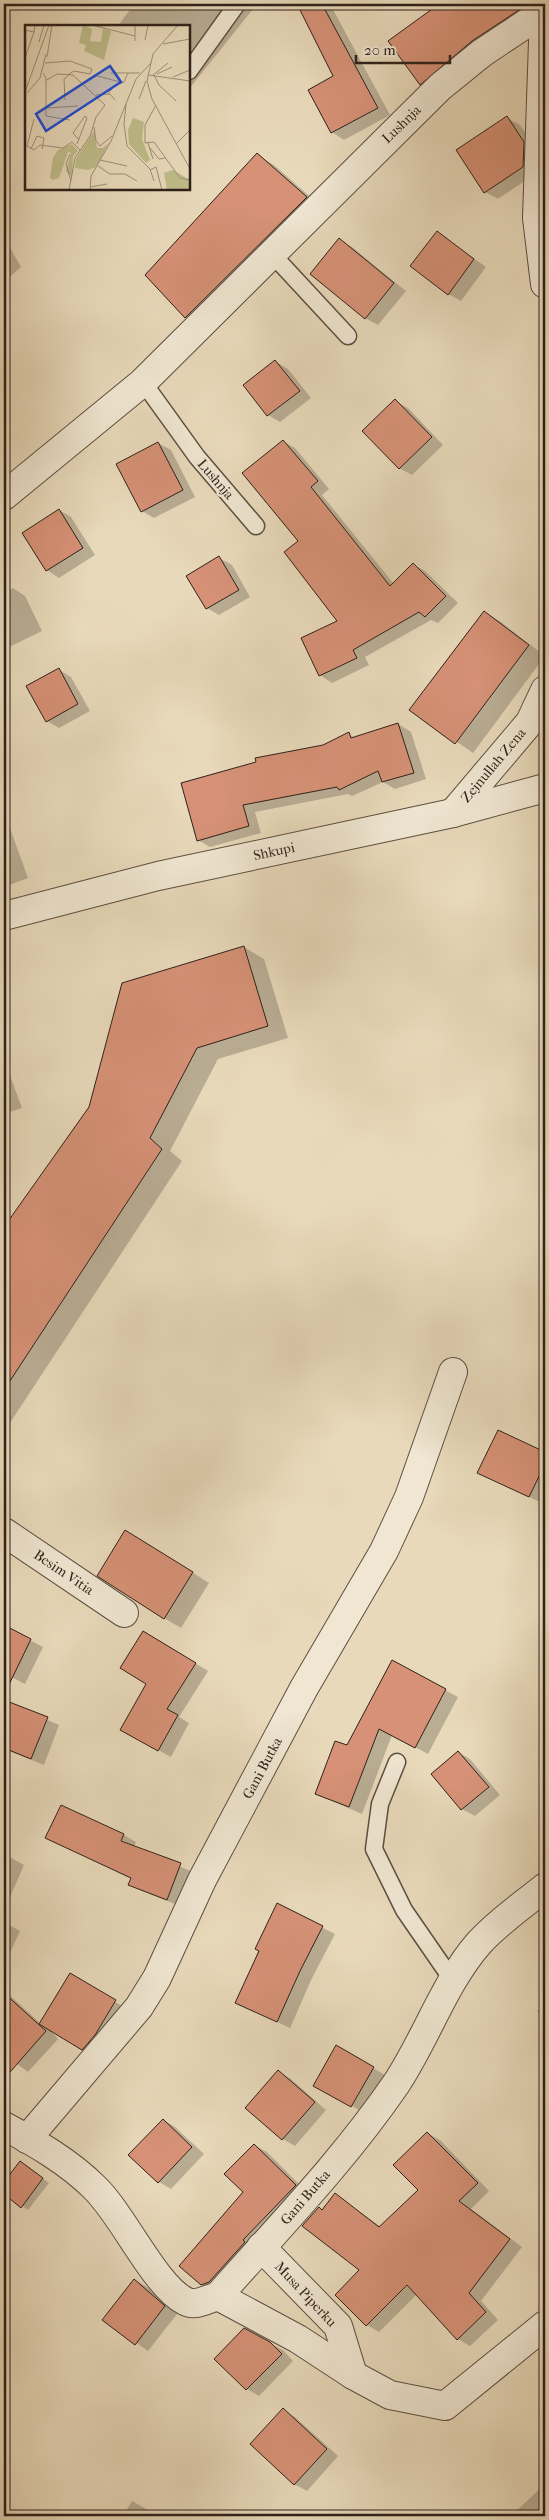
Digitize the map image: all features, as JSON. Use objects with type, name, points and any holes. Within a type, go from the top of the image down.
[{"type":"street","name":"Lushnja","points":[[4,496],[143,382],[440,87],[482,53],[544,12]]},
{"type":"street","points":[[544,12],[538,218],[545,284]]},
{"type":"street","name":"Zejnullah Zena","points":[[452,813],[530,722],[545,690]]},
{"type":"street","name":"Shkupi","points":[[4,916],[158,876],[452,813],[545,788]]},
{"type":"street","name":"Gani Butka","points":[[454,1372],[409,1498],[384,1551],[304,1688],[202,1880],[157,1978],[139,2007],[15,2132],[65,2163],[96,2188],[121,2220],[159,2276],[175,2294],[186,2302],[200,2303],[218,2296],[358,2135],[396,2084],[422,2043],[453,1981],[478,1944],[498,1924],[545,1887]]},
{"type":"street","name":"Besim Vitia","points":[[4,1532],[124,1613]]},
{"type":"street","name":"Musa Piperku","points":[[261,2247],[338,2326],[353,2375]]},
{"type":"street","points":[[218,2296],[298,2339],[353,2375],[390,2395],[445,2406],[545,2325]]},
{"type":"lane","points":[[190,70],[237,4]]},
{"type":"lane","points":[[272,254],[348,336]]},
{"type":"lane","name":"Lushnja","points":[[143,382],[197,457],[256,526]]},
{"type":"lane","points":[[397,1762],[380,1804],[374,1848],[404,1910],[453,1981]]},
{"type":"building","points":[[297,4],[322,4],[378,108],[331,133],[308,90],[333,76]]},
{"type":"building","points":[[439,4],[528,4],[472,41],[420,85],[388,41]]},
{"type":"building","points":[[507,116],[524,142],[523,167],[484,193],[456,150]]},
{"type":"building","points":[[257,153],[307,197],[185,318],[145,275]]},
{"type":"building","points":[[437,231],[474,259],[448,295],[410,266]]},
{"type":"building","points":[[339,238],[394,283],[365,319],[310,274]]},
{"type":"building","points":[[275,360],[300,391],[267,416],[243,385]]},
{"type":"building","points":[[395,399],[432,437],[399,469],[362,431]]},
{"type":"building","points":[[283,440],[318,481],[311,487],[390,586],[413,563],[446,596],[425,617],[419,612],[353,650],[357,658],[319,676],[301,638],[337,621],[284,552],[298,541],[242,473]]},
{"type":"building","points":[[158,442],[183,490],[141,512],[116,464]]},
{"type":"building","points":[[59,509],[83,548],[46,571],[22,533]]},
{"type":"building","points":[[219,556],[239,590],[206,609],[186,576]]},
{"type":"building","points":[[484,611],[529,645],[455,744],[409,710]]},
{"type":"building","points":[[59,668],[78,704],[46,722],[26,686]]},
{"type":"building","points":[[398,723],[414,773],[382,782],[378,771],[339,790],[337,787],[243,805],[249,826],[197,841],[181,783],[256,762],[255,758],[323,745],[349,732],[351,738]]},
{"type":"building","points":[[244,946],[268,1026],[197,1048],[150,1138],[162,1149],[4,1390],[4,1227],[89,1107],[122,983]]},
{"type":"building","points":[[498,1430],[545,1452],[545,1464],[529,1497],[477,1473]]},
{"type":"building","points":[[125,1530],[193,1572],[164,1619],[97,1576]]},
{"type":"building","points":[[4,1625],[31,1639],[4,1695]]},
{"type":"building","points":[[143,1631],[196,1663],[167,1709],[178,1715],[158,1751],[120,1730],[146,1684],[120,1668]]},
{"type":"building","points":[[392,1660],[446,1689],[415,1748],[379,1729],[349,1807],[315,1794],[335,1741],[347,1745]]},
{"type":"building","points":[[4,1700],[48,1717],[31,1759],[4,1748]]},
{"type":"building","points":[[458,1751],[489,1787],[461,1810],[431,1774]]},
{"type":"building","points":[[61,1805],[124,1834],[121,1841],[181,1863],[167,1900],[128,1885],[131,1878],[45,1838]]},
{"type":"building","points":[[277,1903],[323,1926],[277,2022],[235,2003],[259,1951],[255,1949]]},
{"type":"building","points":[[70,1973],[116,2000],[95,2035],[82,2050],[39,2024]]},
{"type":"building","points":[[4,1993],[46,2031],[4,2079]]},
{"type":"building","points":[[336,2045],[374,2067],[351,2107],[313,2086]]},
{"type":"building","points":[[278,2070],[315,2102],[282,2140],[245,2108]]},
{"type":"building","points":[[163,2119],[192,2147],[158,2183],[128,2155]]},
{"type":"building","points":[[427,2132],[478,2183],[459,2201],[510,2239],[469,2293],[486,2312],[457,2340],[407,2285],[366,2326],[335,2295],[359,2270],[302,2226],[319,2207],[322,2210],[335,2193],[379,2227],[418,2190],[393,2165]]},
{"type":"building","points":[[254,2144],[296,2185],[243,2240],[245,2242],[209,2282],[201,2285],[179,2266],[243,2192],[224,2174]]},
{"type":"building","points":[[20,2161],[43,2178],[21,2208],[4,2194],[4,2182]]},
{"type":"building","points":[[134,2279],[165,2306],[135,2345],[102,2320]]},
{"type":"building","points":[[244,2328],[270,2342],[282,2354],[246,2390],[214,2359]]},
{"type":"building","points":[[283,2408],[327,2449],[294,2485],[250,2444]]}]
